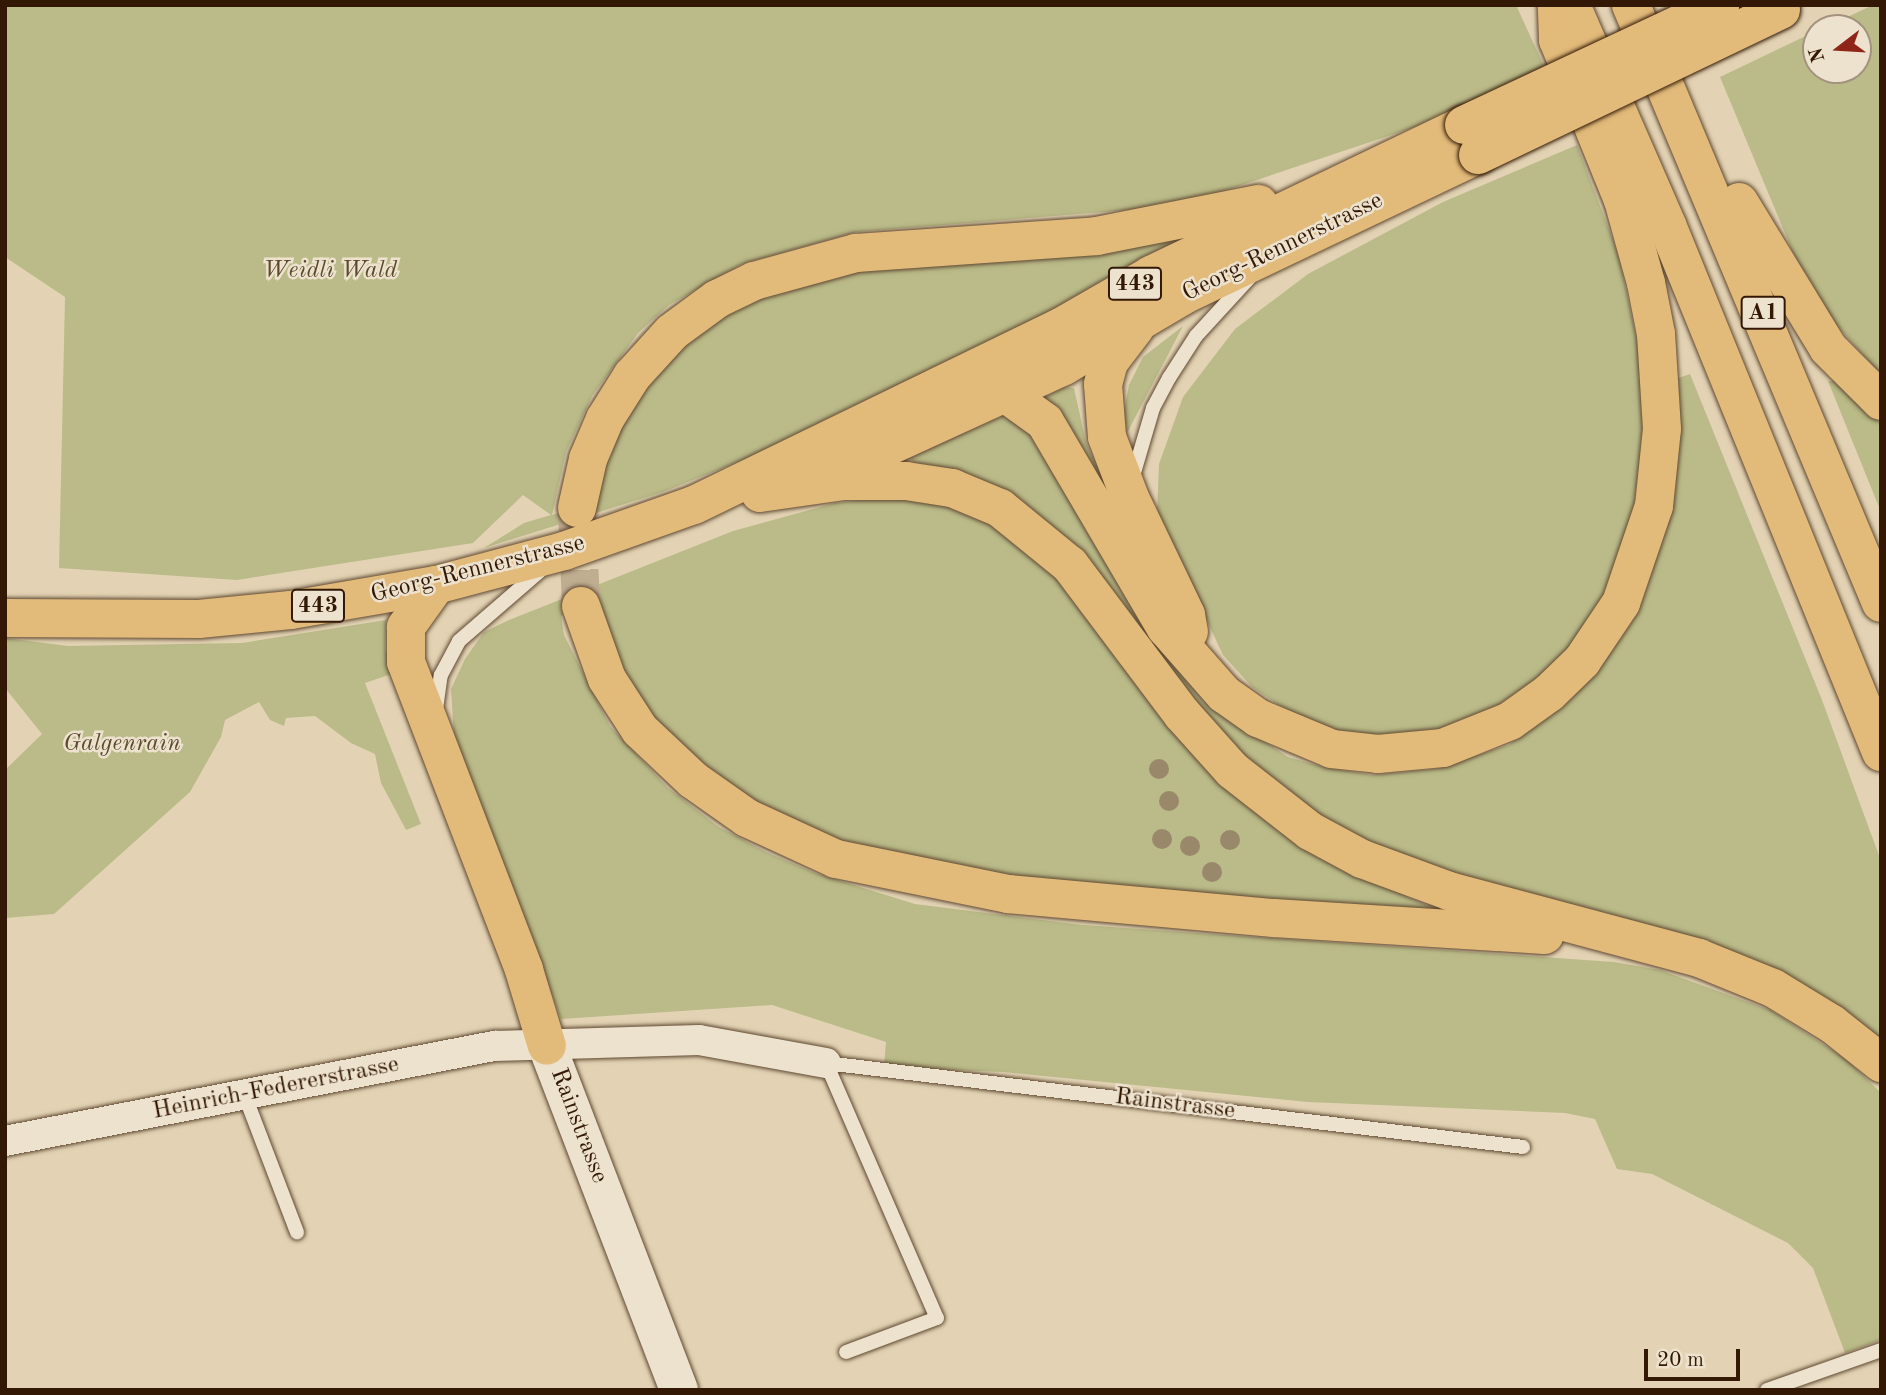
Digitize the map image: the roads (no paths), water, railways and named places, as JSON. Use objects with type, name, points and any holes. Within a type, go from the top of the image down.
[{"type":"highway","points":[[940,385],[973,385],[1005,393],[1037,414],[1057,439],[1167,628],[1233,701],[1297,737],[1354,752],[1423,752],[1485,733],[1529,709],[1582,661],[1621,603],[1644,547],[1657,487],[1662,429],[1656,334],[1623,200],[1558,40],[1557,5]]},
{"type":"highway","name":"A1","points":[[1571,5],[1677,251],[1881,752]]},
{"type":"highway","name":"Georg-Rennerstrasse","points":[[694,505],[760,493],[839,460],[884,448],[1064,366],[1149,314],[1272,252],[1720,5]]},
{"type":"highway","name":"Georg-Rennerstrasse","points":[[5,618],[104,622],[199,619],[314,607],[436,585],[564,551],[694,505],[940,385],[1332,186],[1471,140],[1786,8]]},
{"type":"highway","points":[[1636,15],[1803,312],[1840,364],[1881,401]]},
{"type":"highway","name":"A1","points":[[1636,15],[1881,603]]},
{"type":"highway","points":[[577,508],[588,459],[605,419],[632,376],[672,332],[718,299],[754,281],[856,253],[1149,229],[1332,186]]},
{"type":"highway","points":[[1149,314],[1125,338],[1110,362],[1103,384],[1107,437],[1130,498],[1186,615],[1194,658]]},
{"type":"highway","points":[[760,493],[880,479],[929,484],[1000,508],[1070,565],[1207,744],[1260,796],[1293,820],[1391,871],[1633,943],[1699,958],[1773,988],[1832,1024],[1881,1063]]},
{"type":"highway","points":[[436,585],[406,627],[403,649],[524,970],[547,1046]]},
{"type":"highway","points":[[581,606],[607,679],[640,730],[693,780],[747,818],[836,859],[1008,894],[1633,943]]},
{"type":"street","name":"Rainstrasse","points":[[679,1390],[547,1046],[699,1040],[826,1063]]},
{"type":"street","name":"Heinrich-Federerstrasse","points":[[5,1141],[495,1046],[547,1046]]},
{"type":"lane","points":[[1130,498],[1143,437],[1169,378],[1196,336],[1272,252]]},
{"type":"lane","points":[[436,738],[442,675],[459,641],[564,551]]},
{"type":"lane","points":[[826,1063],[937,1318],[846,1352]]},
{"type":"lane","name":"Rainstrasse","points":[[826,1063],[1523,1147]]},
{"type":"lane","points":[[245,1096],[297,1232]]},
{"type":"lane","points":[[1767,1390],[1881,1350]]},
{"type":"tunnel","points":[[577,513],[581,606]]},
{"type":"park label","name":"Weidli Wald","points":[[330,272]]},
{"type":"park label","name":"Galgenrain","points":[[122,745]]}]
